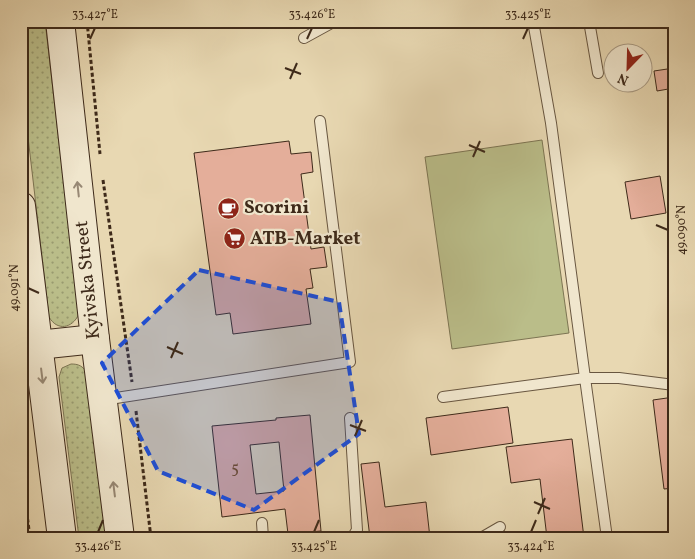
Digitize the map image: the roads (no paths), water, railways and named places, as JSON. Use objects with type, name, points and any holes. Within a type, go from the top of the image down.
[{"type":"main road","name":"Kyivska Street","points":[[60,21],[102,400],[120,538]]},
{"type":"main road","points":[[21,206],[24,257],[38,345],[62,538]]},
{"type":"main road","points":[[38,345],[95,339]]},
{"type":"lane","points":[[304,38],[335,21]]},
{"type":"lane","points":[[533,21],[551,123],[607,538]]},
{"type":"lane","points":[[589,21],[598,73]]},
{"type":"lane","points":[[102,400],[350,362],[320,121]]},
{"type":"lane","points":[[443,397],[585,378],[619,378],[674,385]]},
{"type":"lane","points":[[350,418],[357,530],[352,538]]},
{"type":"lane","points":[[262,523],[263,538]]},
{"type":"lane","points":[[480,538],[500,526]]},
{"type":"place","name":"Scorini","points":[[228,208]]},
{"type":"place","name":"ATB-Market","points":[[234,239]]}]
